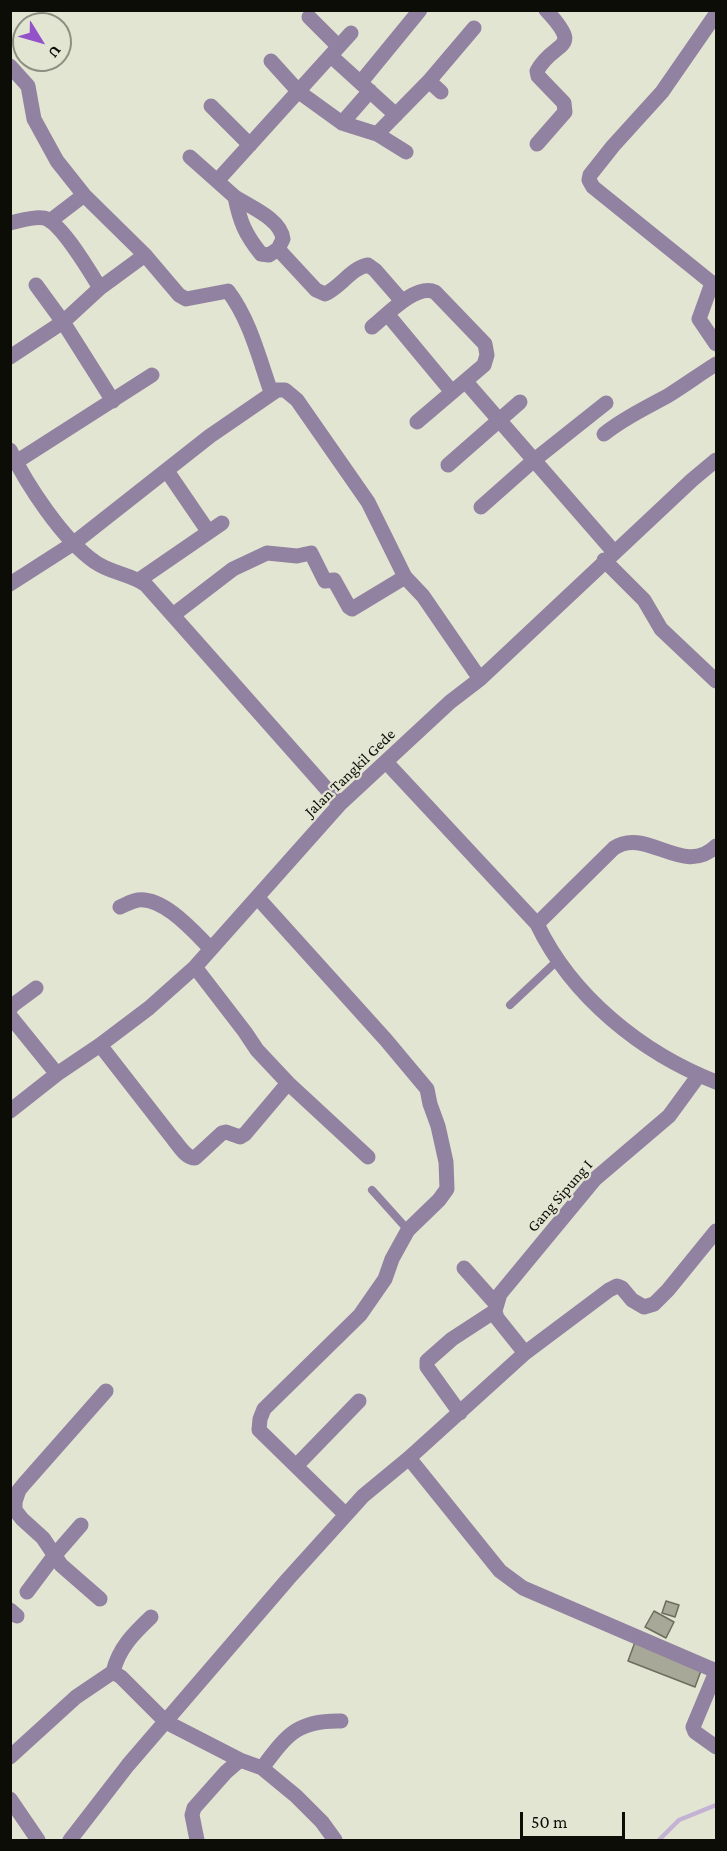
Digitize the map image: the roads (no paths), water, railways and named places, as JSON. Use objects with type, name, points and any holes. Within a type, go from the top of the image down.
[{"type":"street","points":[[342,123],[365,86],[420,10]]},
{"type":"street","points":[[537,144],[558,122],[566,108],[538,76],[537,71],[544,60],[562,45],[565,38],[563,30],[546,10]]},
{"type":"street","points":[[717,14],[662,92],[590,175],[593,187],[714,280],[699,319],[717,344]]},
{"type":"street","points":[[309,17],[365,86],[396,115]]},
{"type":"street","points":[[377,134],[464,49],[474,28]]},
{"type":"street","points":[[217,181],[351,33]]},
{"type":"street","points":[[271,61],[299,92],[342,123],[377,134],[406,152]]},
{"type":"street","points":[[10,66],[28,86],[34,118],[57,161],[84,195],[145,255],[179,295],[186,299],[228,291],[238,304],[249,328],[271,392]]},
{"type":"street","points":[[429,81],[441,92]]},
{"type":"street","points":[[212,106],[250,145]]},
{"type":"street","points":[[190,157],[235,198],[267,217],[280,229],[284,239],[278,249],[269,255],[261,254],[247,237],[240,222],[235,198]]},
{"type":"street","points":[[50,221],[84,195]]},
{"type":"street","points":[[10,223],[40,218],[50,221],[75,249],[100,288]]},
{"type":"street","points":[[278,249],[316,290],[325,294],[360,266],[368,265],[402,301]]},
{"type":"street","points":[[10,357],[63,322],[100,288],[145,255]]},
{"type":"street","points":[[36,285],[63,322],[113,401]]},
{"type":"street","points":[[372,327],[402,301],[429,289],[435,292],[485,344],[487,355],[484,364],[466,382],[417,422]]},
{"type":"street","points":[[388,315],[452,392]]},
{"type":"street","points":[[604,434],[634,412],[671,393],[717,364]]},
{"type":"street","points":[[152,375],[113,401],[13,456],[55,521],[74,543],[94,562],[113,572],[139,580],[173,615],[340,804]]},
{"type":"street","points":[[466,382],[500,420],[644,600],[661,629],[717,681]]},
{"type":"street","points":[[10,584],[74,543],[210,436],[271,392],[285,390],[297,400],[368,502],[405,578],[423,596],[480,679]]},
{"type":"street","points":[[448,465],[520,402]]},
{"type":"street","points":[[481,507],[533,461],[606,403]]},
{"type":"street","name":"Jalan Tangkil Gede","points":[[10,1111],[149,1008],[195,967],[340,804],[450,702],[480,679],[692,480],[717,460]]},
{"type":"street","points":[[167,471],[208,531]]},
{"type":"street","points":[[139,580],[222,523]]},
{"type":"street","points":[[173,615],[233,569],[267,553],[297,556],[313,554],[325,581],[334,580],[352,609],[405,578]]},
{"type":"street","points":[[386,762],[537,924],[545,941],[582,990],[619,1026],[640,1042],[699,1075],[717,1082]]},
{"type":"street","points":[[537,924],[622,842],[633,842],[698,858],[708,854],[717,846]]},
{"type":"street","points":[[257,897],[427,1089],[448,1175],[447,1188],[439,1200],[408,1230],[392,1259],[385,1279],[360,1315],[264,1408],[260,1419],[259,1430],[345,1514]]},
{"type":"street","points":[[120,907],[137,900],[165,908],[179,918],[211,949]]},
{"type":"street","points":[[195,967],[257,1050],[288,1083],[368,1157]]},
{"type":"street","points":[[10,1009],[36,988]]},
{"type":"street","points":[[10,1016],[57,1074]]},
{"type":"street","points":[[100,1045],[174,1140],[191,1158],[195,1158],[222,1133],[226,1132],[240,1137],[245,1134],[288,1083]]},
{"type":"street","name":"Gang Sipung I","points":[[495,1307],[500,1294],[584,1191],[669,1116],[699,1075]]},
{"type":"street","points":[[70,1840],[128,1765],[363,1496],[460,1413],[525,1353],[609,1290],[617,1286],[622,1288],[632,1300],[644,1307],[654,1304],[717,1231]]},
{"type":"street","points":[[464,1268],[495,1307],[497,1318],[525,1353]]},
{"type":"street","points":[[460,1413],[427,1367],[427,1361],[452,1338],[495,1307]]},
{"type":"street","points":[[100,1599],[61,1565],[43,1538],[15,1510],[13,1502],[24,1484],[106,1392]]},
{"type":"street","points":[[296,1466],[359,1401]]},
{"type":"street","points":[[409,1458],[500,1571],[509,1579],[523,1588],[717,1671],[693,1727],[695,1732],[717,1747]]},
{"type":"street","points":[[27,1592],[81,1525]]},
{"type":"street","points":[[10,1757],[76,1697],[113,1672],[122,1647],[151,1617]]},
{"type":"street","points":[[113,1672],[121,1677],[166,1722],[240,1760],[262,1768],[296,1796],[322,1822],[335,1840]]},
{"type":"street","points":[[262,1768],[293,1732],[302,1726],[321,1720],[341,1720]]},
{"type":"street","points":[[197,1840],[192,1815],[194,1808],[226,1772],[240,1760]]},
{"type":"street","points":[[10,1800],[38,1840]]},
{"type":"lane","points":[[510,1005],[558,960]]},
{"type":"lane","points":[[372,1190],[408,1230]]},
{"type":"waterway","points":[[659,1840],[679,1820],[716,1805]]}]
